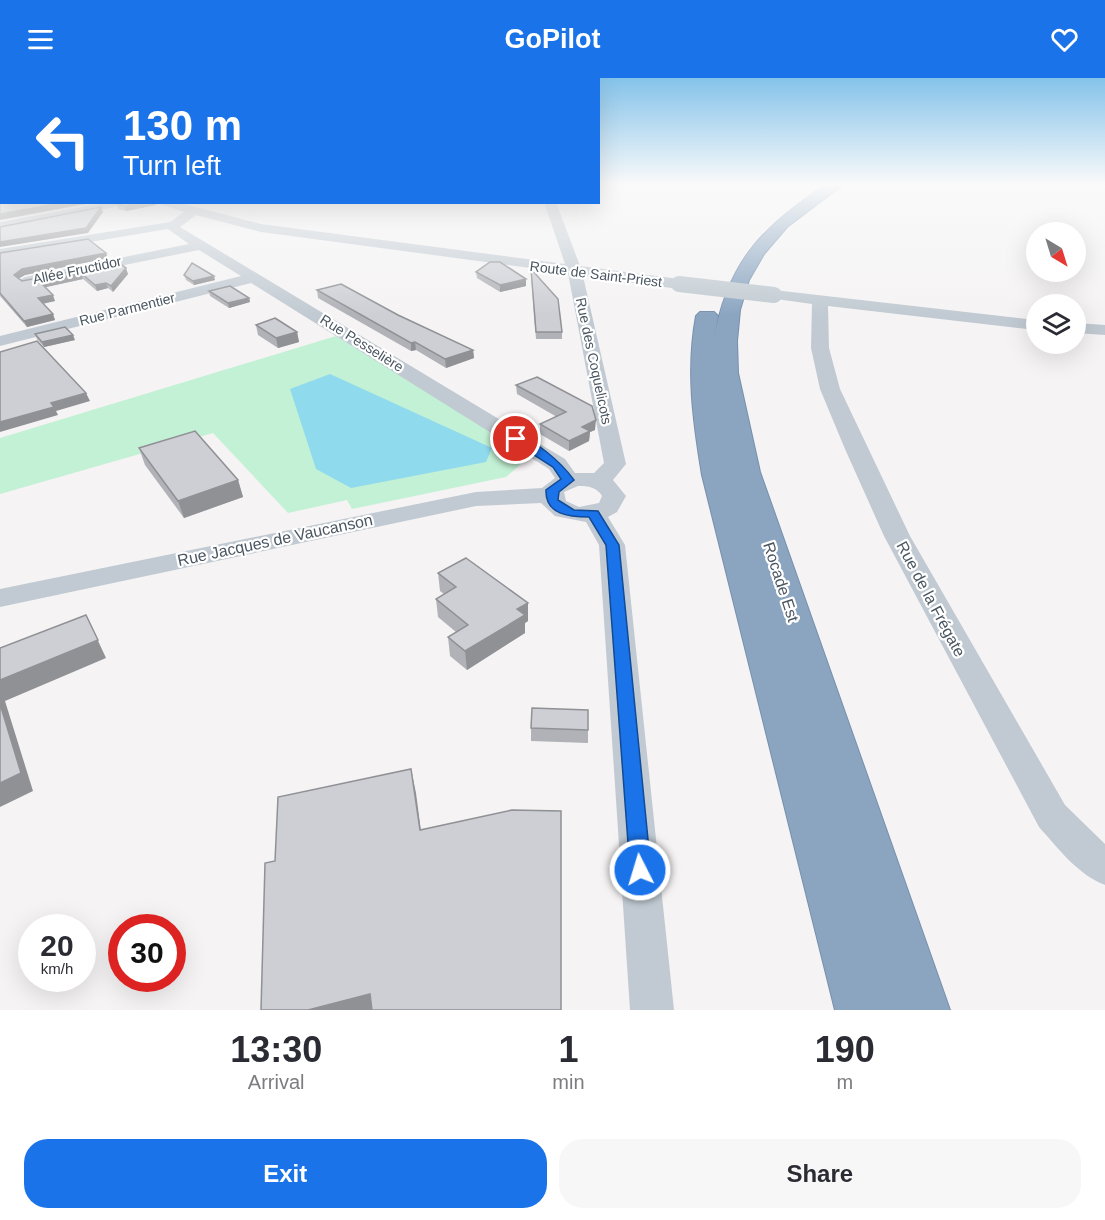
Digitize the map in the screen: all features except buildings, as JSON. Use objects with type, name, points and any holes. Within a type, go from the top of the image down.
[{"type":"highway","name":"Rocade Est","points":[[760,227],[732,258],[721,276],[709,307],[701,369],[705,415],[717,475],[864,1010]]},
{"type":"highway","name":"Rocade Est","points":[[779,227],[749,261],[729,309],[724,337],[724,371],[730,415],[745,472],[921,1010]]},
{"type":"street","points":[[0,253],[152,227]]},
{"type":"street","name":"Rue Pesselière","points":[[174,227],[199,246],[255,277],[557,464],[560,488],[556,506],[563,511],[596,497]]},
{"type":"street","name":"Route de Saint-Priest","points":[[259,227],[575,272],[1026,324]]},
{"type":"street","name":"Rue des Coquelicots","points":[[559,227],[575,272],[615,464],[596,497]]},
{"type":"street","name":"Allée Fructidor","points":[[25,281],[199,246]]},
{"type":"street","name":"Rue Parmentier","points":[[0,341],[255,277]]},
{"type":"street","name":"Rue de la Frégate","points":[[820,300],[820,348],[830,389],[897,536],[1052,816],[1085,851],[1105,867]]},
{"type":"street","points":[[1086,329],[1105,330]]},
{"type":"street","name":"Rue Jacques de Vaucanson","points":[[0,598],[476,499],[560,488],[596,497]]},
{"type":"street","points":[[596,497],[612,545],[652,1010]]},
{"type":"green space","points":[[336,336],[520,449],[521,464],[506,477],[352,509],[347,500],[288,513],[213,433],[0,494],[0,438]]},
{"type":"water","points":[[330,374],[492,448],[486,462],[351,488],[316,469],[290,389]]},
{"type":"route","points":[[516,439],[557,464],[568,480],[552,490],[552,501],[556,506],[572,514],[594,514],[612,545],[640,870]]}]
